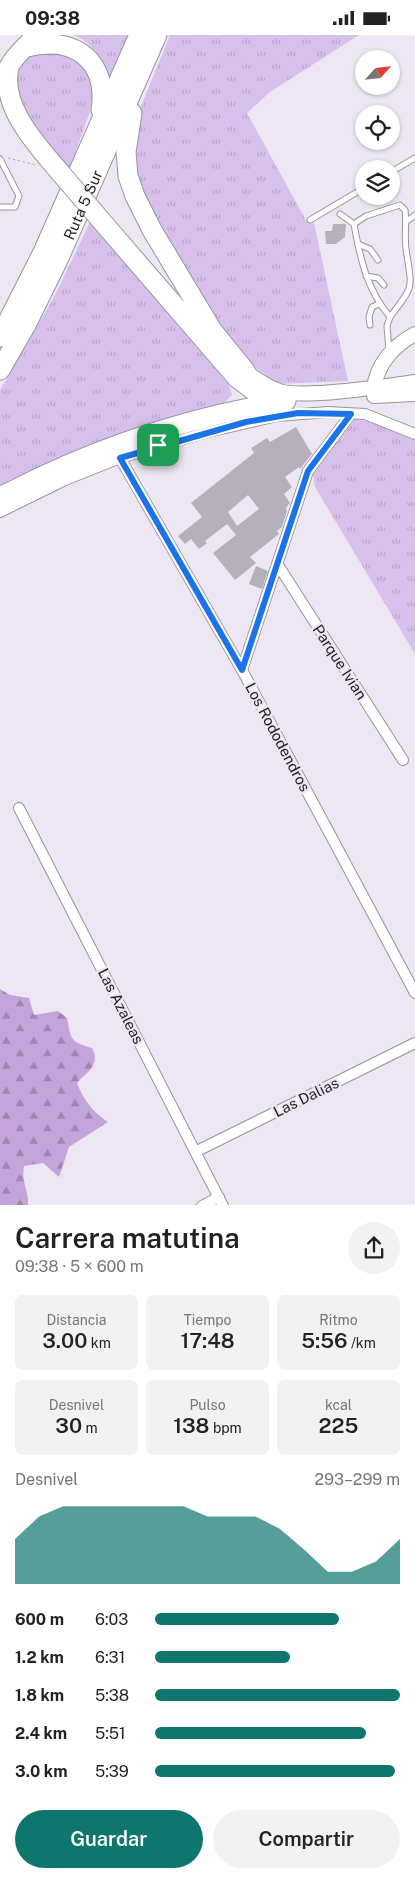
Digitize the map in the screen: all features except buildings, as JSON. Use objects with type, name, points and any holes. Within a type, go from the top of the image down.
[{"type":"highway","points":[[37,35],[18,54],[10,66],[5,79],[8,105],[18,122],[215,355],[237,378],[260,395],[286,401]]},
{"type":"highway","name":"Ruta 5 Sur","points":[[0,337],[40,260],[139,35]]},
{"type":"highway","name":"Ruta 5 Sur","points":[[0,371],[55,267],[157,35]]},
{"type":"highway","points":[[18,54],[34,43],[53,38],[72,42],[84,48],[97,66],[102,81],[102,100],[97,129]]},
{"type":"highway","points":[[141,73],[126,143],[126,166],[131,185],[152,230],[212,330],[246,371]]},
{"type":"highway","points":[[215,355],[246,371]]},
{"type":"highway","points":[[0,497],[130,440],[198,420],[286,401]]},
{"type":"main road","points":[[374,388],[376,375],[390,353],[398,343],[415,334]]},
{"type":"main road","points":[[246,371],[281,392],[298,393],[374,388],[415,382]]},
{"type":"main road","points":[[286,401],[415,394]]},
{"type":"street","points":[[0,512],[65,480],[120,458],[204,433],[277,416],[298,413],[365,415],[415,434]]},
{"type":"street","points":[[242,670],[308,471],[351,414]]},
{"type":"street","name":"Los Rododendros","points":[[120,458],[242,670],[415,993]]},
{"type":"street","name":"Parque Ivian","points":[[278,565],[403,760]]},
{"type":"street","name":"Las Azaleas","points":[[18,808],[197,1151],[221,1201]]},
{"type":"street","name":"Las Dalias","points":[[197,1151],[415,1043]]},
{"type":"street","points":[[202,1205],[221,1201]]},
{"type":"lane","points":[[0,158],[19,196],[15,207],[0,207]]},
{"type":"lane","points":[[400,167],[415,158]]},
{"type":"lane","points":[[310,220],[355,193]]},
{"type":"lane","points":[[354,223],[389,207],[400,205],[405,210],[406,249],[413,274],[414,288],[410,297],[390,317],[387,336],[390,353]]},
{"type":"lane","points":[[340,214],[354,223],[366,276],[379,304],[390,317]]},
{"type":"lane","points":[[406,221],[415,215]]},
{"type":"lane","points":[[358,244],[370,249],[378,260]]},
{"type":"lane","points":[[366,276],[378,278],[384,285]]},
{"type":"lane","points":[[370,325],[369,313],[372,307],[379,304]]},
{"type":"path","points":[[0,158],[39,165]]},
{"type":"green space","points":[[73,35],[131,35],[109,82],[97,54],[87,42]]},
{"type":"green space","points":[[170,35],[359,35],[270,92],[247,113],[308,224],[314,223],[348,381],[278,384],[247,361],[208,309],[140,191],[131,160],[133,126]]},
{"type":"green space","points":[[79,51],[96,95],[69,170],[23,117],[15,75],[21,63],[32,53]]},
{"type":"green space","points":[[90,222],[229,385],[232,395],[222,405],[0,492],[0,390],[54,297]]},
{"type":"green space","points":[[355,419],[381,424],[415,439],[415,654],[315,487],[313,473]]},
{"type":"green space","points":[[0,989],[10,995],[29,998],[34,1015],[58,1011],[67,1018],[73,1039],[79,1044],[92,1048],[95,1059],[94,1063],[77,1083],[90,1105],[108,1122],[69,1147],[59,1177],[43,1163],[24,1166],[23,1172],[28,1205],[0,1205]]},
{"type":"route","points":[[298,413],[351,414],[308,471],[242,670],[120,458],[158,445],[246,422],[277,416],[298,413]]}]
